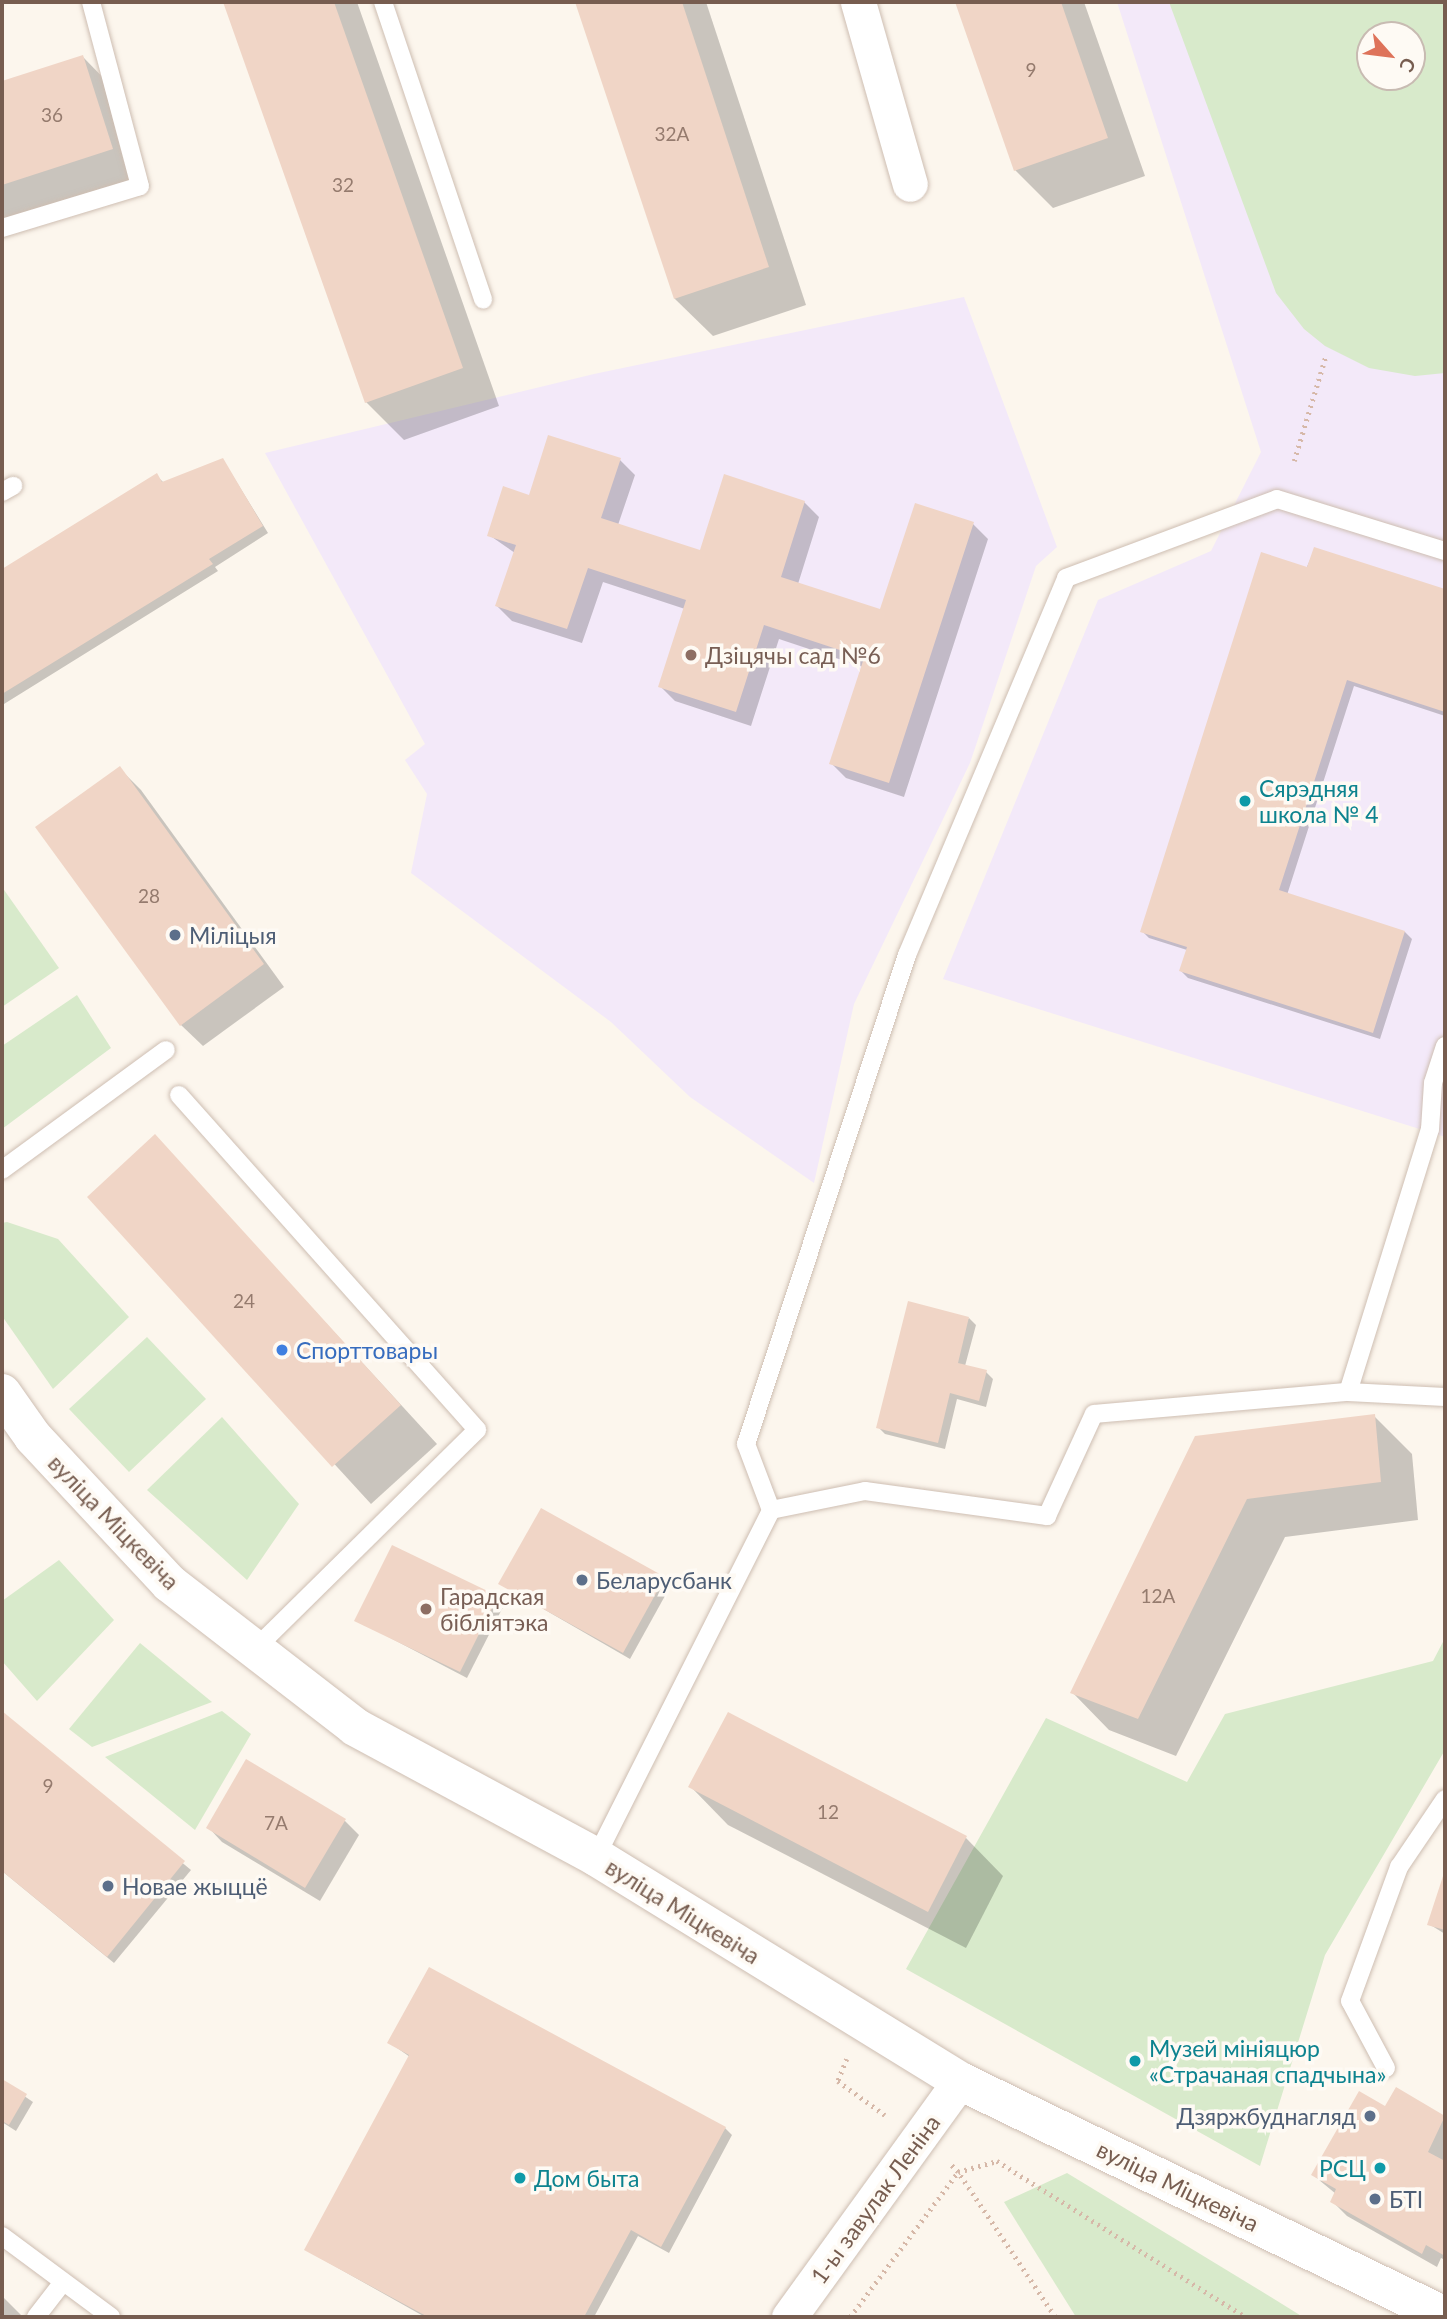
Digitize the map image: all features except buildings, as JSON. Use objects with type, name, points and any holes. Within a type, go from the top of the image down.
[{"type":"street","points":[[858,2],[910,184]]},
{"type":"street","name":"вуліца Міцкевіча","points":[[2,1393],[33,1437],[169,1583],[355,1727],[596,1857],[862,2024],[960,2081],[1445,2316]]},
{"type":"street","name":"1-ы завулак Леніна","points":[[789,2317],[960,2081]]},
{"type":"lane","points":[[2,228],[140,186],[91,2]]},
{"type":"lane","points":[[383,2],[483,300]]},
{"type":"lane","points":[[596,1857],[771,1510],[746,1444],[907,955],[1066,578],[1277,499],[1445,551]]},
{"type":"lane","points":[[1348,1392],[1430,1129],[1433,1083],[1445,1046]]},
{"type":"lane","points":[[2,1171],[166,1050]]},
{"type":"lane","points":[[179,1095],[477,1430],[255,1650]]},
{"type":"lane","points":[[771,1510],[865,1491],[1047,1516],[1094,1415],[1348,1392],[1445,1397]]},
{"type":"lane","points":[[1386,2068],[1350,2001],[1399,1867],[1445,1799]]},
{"type":"lane","points":[[2,2236],[111,2317]]},
{"type":"lane","points":[[36,2317],[63,2282]]},
{"type":"path","points":[[1294,461],[1325,358]]},
{"type":"path","points":[[862,2024],[838,2081],[918,2139],[958,2172],[1055,2317]]},
{"type":"path","points":[[850,2317],[958,2172],[997,2161],[1246,2317]]},
{"type":"shaded area","points":[[1117,2],[1445,2],[1445,1137],[943,979],[1098,600],[1211,551],[1261,452]]},
{"type":"shaded area","name":"Дзіцячы сад №6","points":[[964,297],[1057,547],[1036,566],[970,763],[854,1004],[814,1183],[690,1097],[611,1022],[411,873],[427,794],[405,760],[425,744],[265,453],[594,374]]},
{"type":"green space","points":[[1169,2],[1445,2],[1445,373],[1415,376],[1369,368],[1325,346],[1304,329],[1276,293]]},
{"type":"green space","points":[[2,887],[59,968],[2,1007]]},
{"type":"green space","points":[[77,995],[111,1048],[2,1129],[2,1046]]},
{"type":"green space","points":[[7,1222],[58,1239],[129,1317],[53,1389],[2,1316],[2,1223]]},
{"type":"green space","points":[[147,1337],[206,1399],[129,1472],[69,1409]]},
{"type":"green space","points":[[222,1417],[299,1504],[247,1580],[147,1490]]},
{"type":"green space","points":[[59,1560],[114,1620],[37,1701],[2,1661],[2,1601]]},
{"type":"green space","points":[[1445,1638],[1445,1750],[1325,1955],[1260,2166],[906,1969],[1046,1718],[1187,1782],[1225,1714],[1433,1661]]},
{"type":"green space","points":[[140,1643],[212,1702],[92,1747],[69,1729]]},
{"type":"green space","points":[[222,1711],[251,1734],[195,1830],[105,1757]]},
{"type":"green space","points":[[1067,2173],[1303,2317],[1076,2317],[1004,2202]]},
{"type":"place","name":"Дзіцячы сад №6","points":[[691,655]]},
{"type":"place","name":"Сярэдняя школа № 4","points":[[1245,801]]},
{"type":"place","name":"Міліцыя","points":[[175,935]]},
{"type":"place","name":"Спорттовары","points":[[282,1350]]},
{"type":"place","name":"Беларусбанк","points":[[582,1580]]},
{"type":"place","name":"Гарадская бібліятэка","points":[[426,1609]]},
{"type":"place","name":"Новае жыццё","points":[[108,1886]]},
{"type":"place","name":"Музей мініяцюр «Страчаная спадчына»","points":[[1135,2061]]},
{"type":"place","name":"Дзяржбуднагляд","points":[[1370,2116]]},
{"type":"place","name":"РСЦ","points":[[1380,2168]]},
{"type":"place","name":"Дом быта","points":[[520,2178]]},
{"type":"place","name":"БТІ","points":[[1375,2199]]}]
